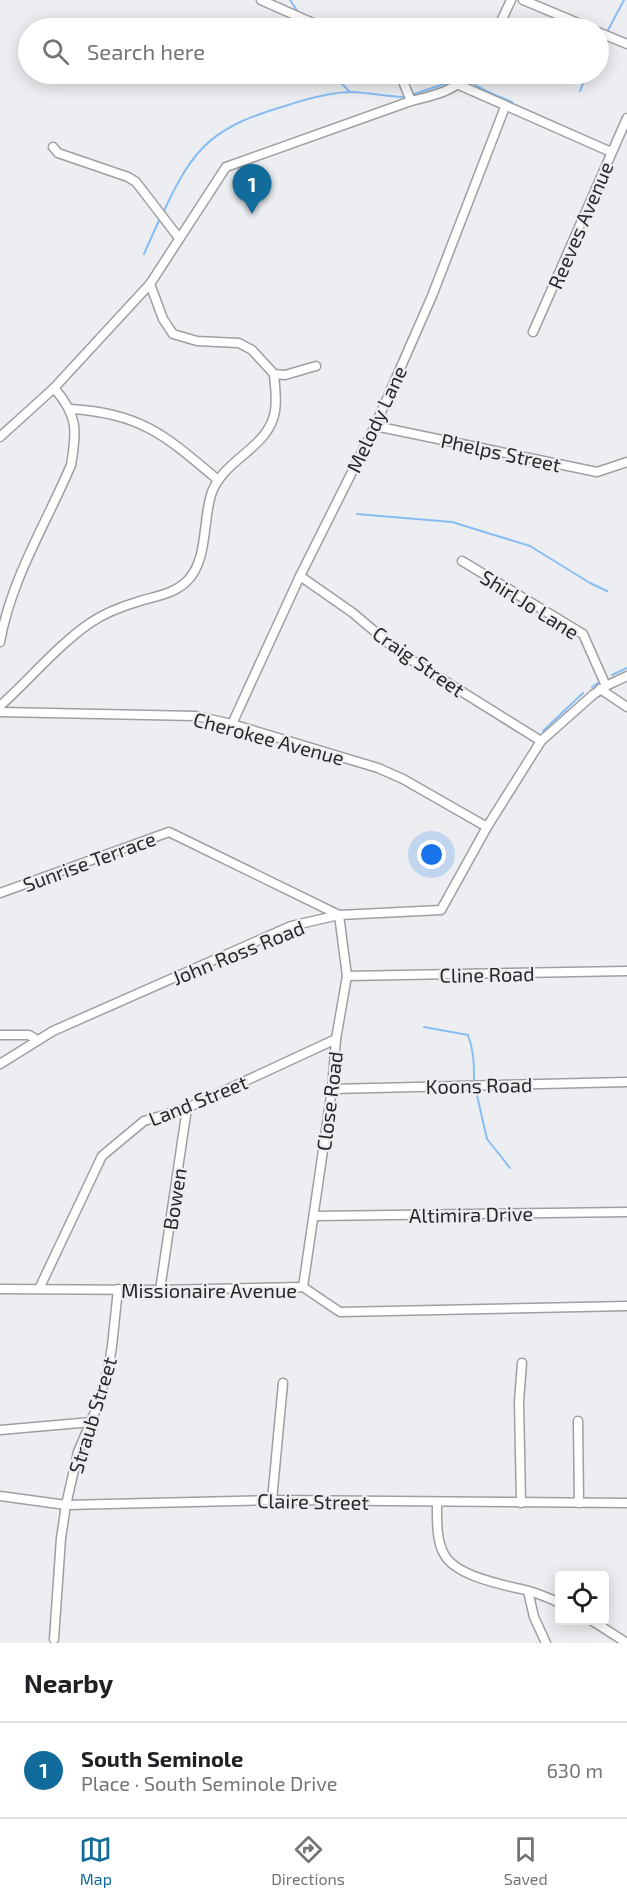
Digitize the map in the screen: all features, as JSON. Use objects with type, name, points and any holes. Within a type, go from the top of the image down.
[{"type":"street","points":[[261,0],[302,18]]},
{"type":"street","points":[[503,18],[511,0]]},
{"type":"street","points":[[523,0],[566,18]]},
{"type":"street","points":[[609,37],[627,44]]},
{"type":"street","points":[[404,84],[411,101]]},
{"type":"street","points":[[0,437],[54,388],[150,284],[226,166],[459,85],[611,152]]},
{"type":"street","name":"Melody Lane","points":[[232,724],[300,576],[375,426],[432,296],[505,107]]},
{"type":"street","name":"Reeves Avenue","points":[[533,332],[627,118]]},
{"type":"street","points":[[53,147],[58,153],[128,177],[136,182],[179,238]]},
{"type":"street","points":[[0,706],[91,622],[113,610],[177,590],[193,575],[202,543],[207,509],[218,480],[264,436],[275,410],[274,374],[252,350],[239,344],[197,341],[173,334],[163,319],[150,284]]},
{"type":"street","points":[[274,374],[285,375],[316,366]]},
{"type":"street","points":[[0,642],[8,606],[16,584],[71,465],[75,426],[70,409],[54,388]]},
{"type":"street","points":[[70,409],[100,411],[123,416],[147,427],[175,444],[218,480]]},
{"type":"street","name":"Phelps Street","points":[[375,426],[597,472],[627,462]]},
{"type":"street","name":"Shirl Jo Lane","points":[[462,561],[584,634],[603,688]]},
{"type":"street","name":"Craig Street","points":[[300,576],[353,613],[416,663],[541,741]]},
{"type":"street","name":"John Ross Road","points":[[0,1064],[37,1040],[291,926],[339,915],[441,910],[487,827],[541,741],[603,688],[627,676]]},
{"type":"street","points":[[603,688],[627,707]]},
{"type":"street","name":"Cherokee Avenue","points":[[0,712],[175,714],[232,724],[378,768],[403,779],[487,827]]},
{"type":"street","name":"Sunrise Terrace","points":[[0,893],[168,832],[339,915]]},
{"type":"street","name":"Close Road","points":[[303,1287],[332,1089],[336,1039],[347,976],[339,915]]},
{"type":"street","name":"Cline Road","points":[[347,976],[627,971]]},
{"type":"street","points":[[0,1035],[29,1035],[37,1040]]},
{"type":"street","name":"Land Street","points":[[39,1289],[102,1156],[144,1120],[187,1108],[336,1039]]},
{"type":"street","name":"Koons Road","points":[[332,1089],[627,1082]]},
{"type":"street","name":"Bowen","points":[[160,1290],[187,1108]]},
{"type":"street","name":"Altimira Drive","points":[[314,1216],[627,1212]]},
{"type":"street","name":"Missionaire Avenue","points":[[0,1289],[160,1290],[303,1287],[340,1312],[627,1306]]},
{"type":"street","name":"Straub Street","points":[[54,1638],[61,1538],[66,1505],[78,1452],[91,1422],[109,1364],[118,1289]]},
{"type":"street","points":[[521,1503],[519,1401],[522,1363]]},
{"type":"street","points":[[272,1500],[283,1383]]},
{"type":"street","points":[[578,1421],[579,1503]]},
{"type":"street","points":[[0,1430],[91,1422]]},
{"type":"street","name":"Claire Street","points":[[0,1496],[66,1505],[272,1500],[627,1503]]},
{"type":"street","points":[[437,1503],[441,1548],[444,1556],[451,1563],[484,1579],[555,1601]]},
{"type":"street","points":[[528,1591],[534,1617],[546,1643]]},
{"type":"street","points":[[599,1625],[627,1643]]},
{"type":"waterway","points":[[290,0],[300,15]]},
{"type":"waterway","points":[[609,28],[624,0]]},
{"type":"waterway","points":[[342,84],[350,92]]},
{"type":"waterway","points":[[414,94],[444,84]]},
{"type":"waterway","points":[[474,84],[512,102]]},
{"type":"waterway","points":[[580,91],[583,84]]},
{"type":"waterway","points":[[163,213],[185,171],[197,155],[223,131],[240,122],[301,101],[335,93],[352,92],[403,97]]},
{"type":"waterway","points":[[144,254],[160,218]]},
{"type":"waterway","points":[[357,514],[452,522],[530,546],[607,591]]},
{"type":"waterway","points":[[612,675],[627,668]]},
{"type":"waterway","points":[[592,687],[598,683]]},
{"type":"waterway","points":[[543,731],[583,693]]},
{"type":"waterway","points":[[424,1027],[468,1035],[473,1052],[474,1080]]},
{"type":"waterway","points":[[476,1091],[487,1139],[510,1168]]},
{"type":"place","name":"South Seminole","points":[[252,214]]}]
